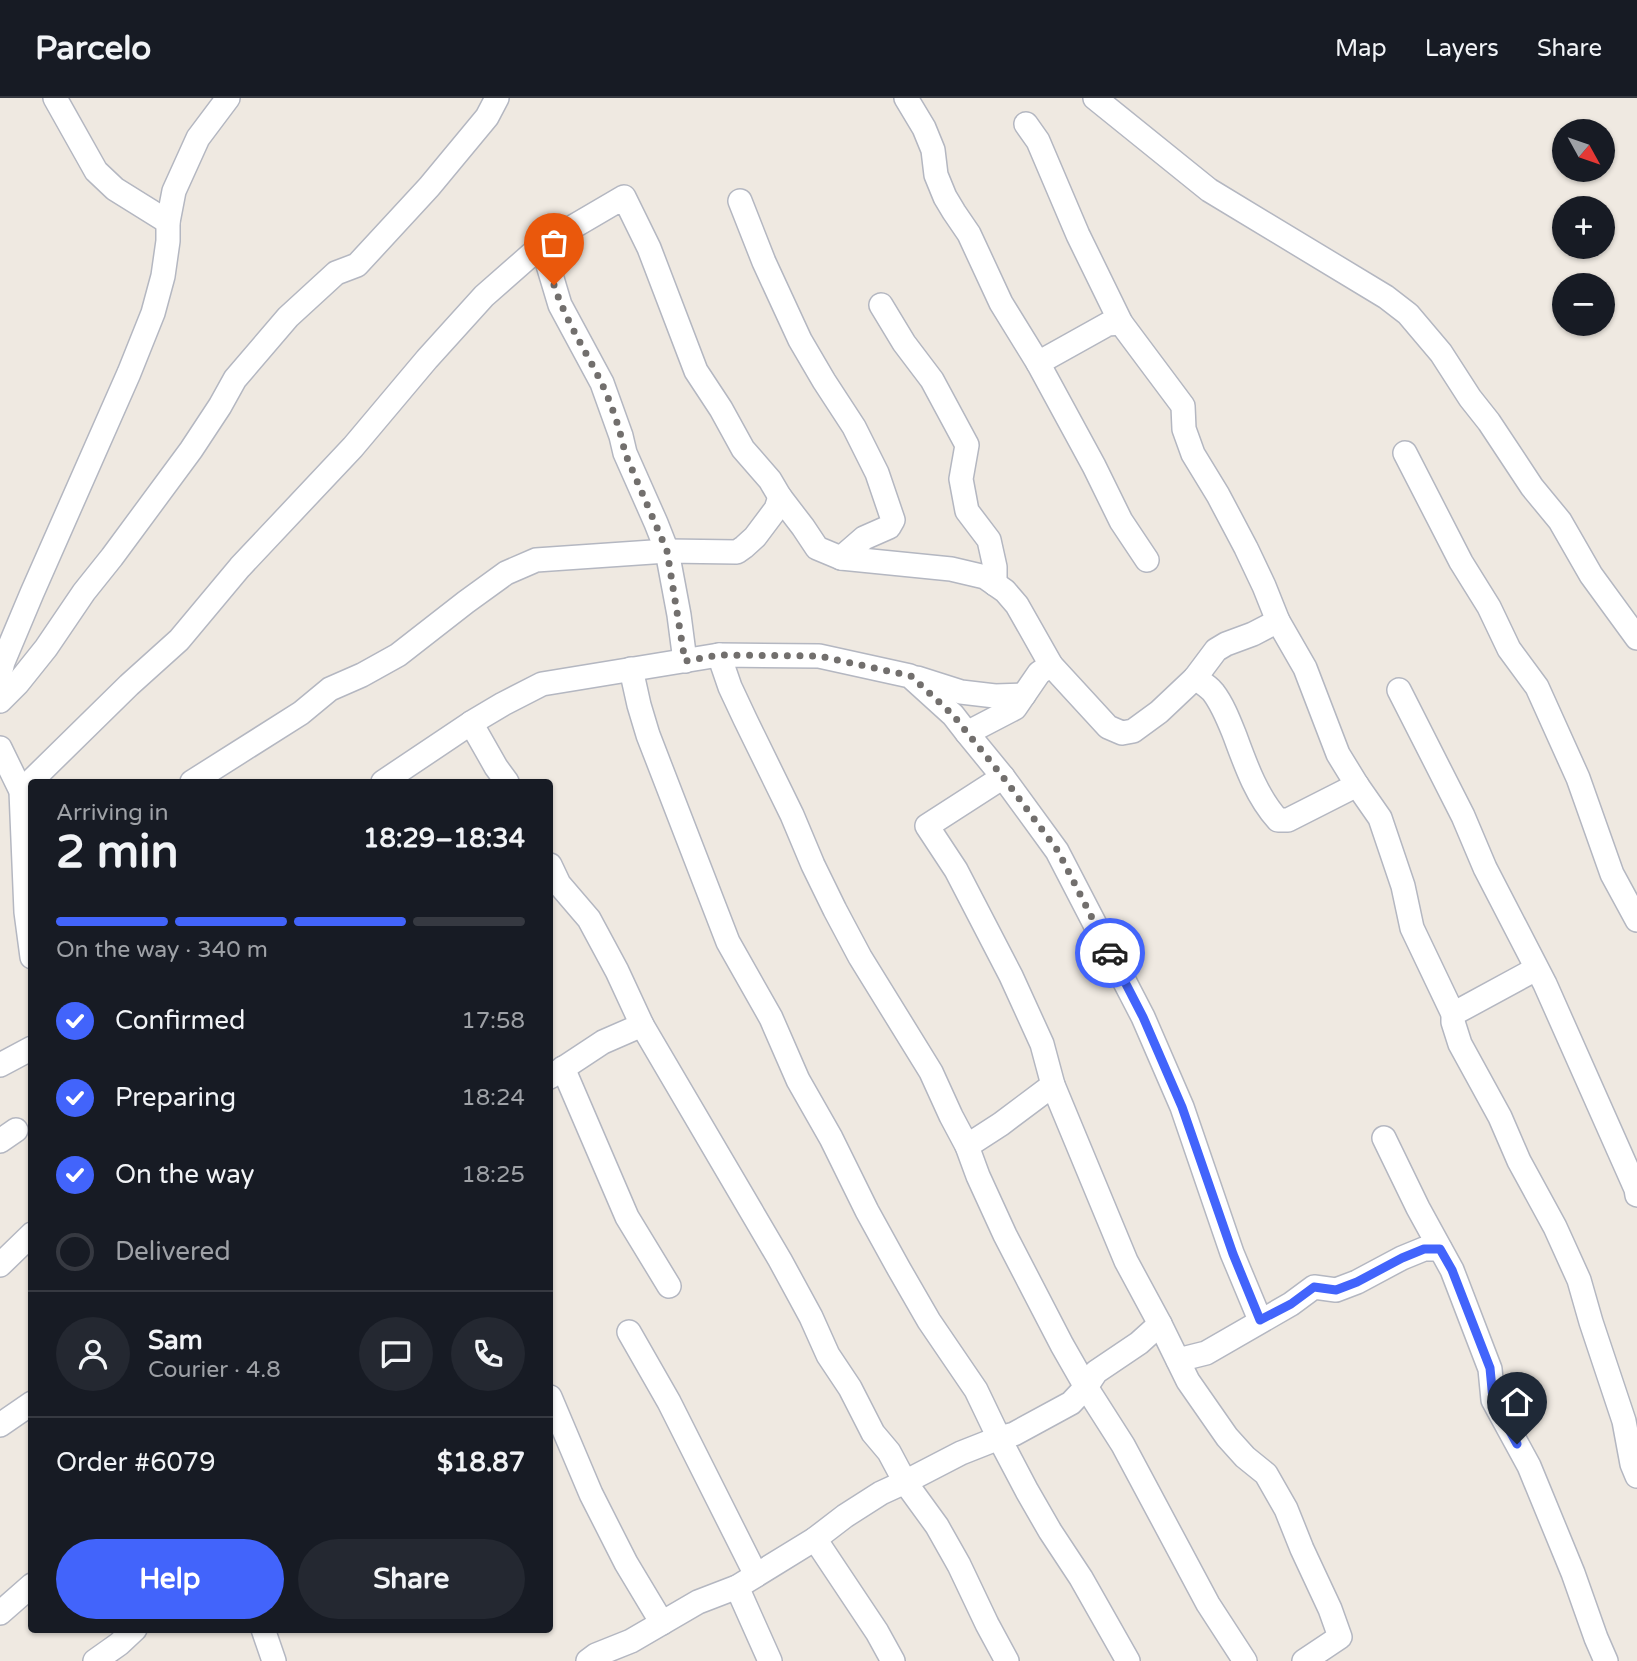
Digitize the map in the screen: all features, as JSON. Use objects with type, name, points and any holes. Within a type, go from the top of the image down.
[{"type":"street","points":[[55,98],[96,171],[115,189],[167,222]]},
{"type":"street","points":[[0,674],[153,313],[163,276],[168,241],[167,222],[174,191],[198,138],[228,98]]},
{"type":"street","points":[[0,701],[46,648],[84,592],[191,450],[234,379],[288,317],[336,274],[357,265],[429,187],[487,117],[497,98]]},
{"type":"street","points":[[906,98],[929,139],[936,175],[946,197],[969,234],[1001,303],[1038,363],[1121,521],[1147,560]]},
{"type":"street","points":[[1095,98],[1209,190],[1377,291],[1408,314],[1441,353],[1531,487],[1560,521],[1591,575],[1637,638]]},
{"type":"street","points":[[1026,124],[1038,141],[1078,235],[1121,323],[1183,406],[1184,429],[1193,454],[1246,548],[1278,621],[1305,668],[1338,754],[1380,818],[1403,886],[1412,928],[1453,1014],[1460,1044],[1500,1117],[1579,1280],[1624,1421],[1632,1464],[1637,1476]]},
{"type":"street","points":[[32,779],[179,640],[240,567],[353,447],[484,296],[542,244],[624,197],[649,248],[696,371],[743,449],[770,481],[817,548],[841,558],[951,569],[985,577],[1005,591],[1017,605],[1051,665],[1108,727],[1122,733],[1133,731],[1150,718],[1195,678],[1216,650],[1278,621]]},
{"type":"street","points":[[740,201],[764,262],[800,340],[854,427],[877,473],[892,520],[889,527],[864,538],[841,558]]},
{"type":"street","points":[[542,244],[561,305],[602,383],[625,453],[667,551],[685,661]]},
{"type":"street","points":[[881,305],[904,343],[932,380],[967,445],[961,479],[967,511],[989,540],[995,567],[995,584]]},
{"type":"street","points":[[1038,363],[1108,324],[1121,323]]},
{"type":"street","points":[[1405,453],[1509,649],[1537,687],[1578,778],[1612,874],[1637,920]]},
{"type":"street","points":[[196,779],[301,713],[330,689],[398,655],[506,573],[536,560],[667,551],[737,552],[755,537],[776,509],[780,497]]},
{"type":"street","points":[[719,655],[730,688],[835,910],[860,957],[931,1072],[967,1146],[1005,1235],[1062,1345],[1123,1445],[1208,1604],[1245,1661]]},
{"type":"street","points":[[387,779],[471,723],[542,684],[719,655],[819,656],[911,676],[961,692],[995,696],[1024,695]]},
{"type":"street","points":[[960,724],[1015,708],[1039,673],[1051,665]]},
{"type":"street","points":[[631,669],[648,735],[728,942],[771,1018],[799,1080],[867,1211],[929,1321],[976,1390],[1027,1491],[1128,1661]]},
{"type":"street","points":[[911,676],[960,724],[1058,851],[1143,1017],[1182,1107],[1233,1254],[1260,1320]]},
{"type":"street","points":[[1195,678],[1211,689],[1225,711],[1255,784],[1267,808],[1278,820],[1288,820],[1357,785]]},
{"type":"street","points":[[1399,690],[1536,969],[1637,1195]]},
{"type":"street","points":[[960,724],[961,692]]},
{"type":"street","points":[[471,723],[505,779]]},
{"type":"street","points":[[0,748],[21,790],[28,900]]},
{"type":"street","points":[[1003,777],[927,826],[956,870],[1011,976],[1042,1044],[1053,1085],[1126,1261],[1188,1381],[1227,1437],[1245,1457],[1266,1474],[1286,1509],[1340,1637],[1304,1661]]},
{"type":"street","points":[[21,790],[28,783]]},
{"type":"street","points":[[553,871],[559,884],[589,919],[642,1025],[780,1260],[828,1355],[850,1388],[866,1422],[889,1452],[905,1482],[948,1545],[1007,1661]]},
{"type":"street","points":[[1453,1014],[1536,969]]},
{"type":"street","points":[[642,1025],[603,1042],[555,1069],[627,1217],[668,1286]]},
{"type":"street","points":[[0,1065],[28,1050]]},
{"type":"street","points":[[967,1146],[1002,1124],[1053,1085]]},
{"type":"street","points":[[1384,1138],[1452,1270],[1490,1368],[1493,1400],[1529,1466],[1606,1661]]},
{"type":"street","points":[[0,1265],[28,1237]]},
{"type":"street","points":[[1178,1360],[1206,1353],[1291,1304],[1314,1287],[1336,1290],[1424,1249],[1440,1249]]},
{"type":"street","points":[[588,1661],[596,1655],[634,1651],[662,1623],[698,1602],[746,1581],[815,1539],[881,1493],[961,1453],[1014,1434],[1070,1403],[1096,1372],[1139,1343],[1160,1324]]},
{"type":"street","points":[[629,1332],[669,1402],[746,1581],[770,1661]]},
{"type":"street","points":[[553,1404],[591,1494],[626,1563],[662,1623]]},
{"type":"street","points":[[0,1425],[28,1406]]},
{"type":"street","points":[[815,1539],[877,1632],[893,1661]]},
{"type":"street","points":[[0,1613],[28,1588]]},
{"type":"street","points":[[95,1661],[131,1633]]},
{"type":"street","points":[[264,1633],[272,1660]]},
{"type":"way so far","points":[[554,285],[561,305],[602,383],[625,453],[667,551],[685,661],[719,655],[819,656],[911,676],[953,715],[1058,851],[1110,953]]},
{"type":"route","points":[[1110,953],[1143,1017],[1182,1107],[1233,1254],[1260,1320],[1291,1304],[1314,1287],[1336,1290],[1424,1249],[1440,1249],[1452,1270],[1490,1368],[1493,1400],[1517,1444]]}]
